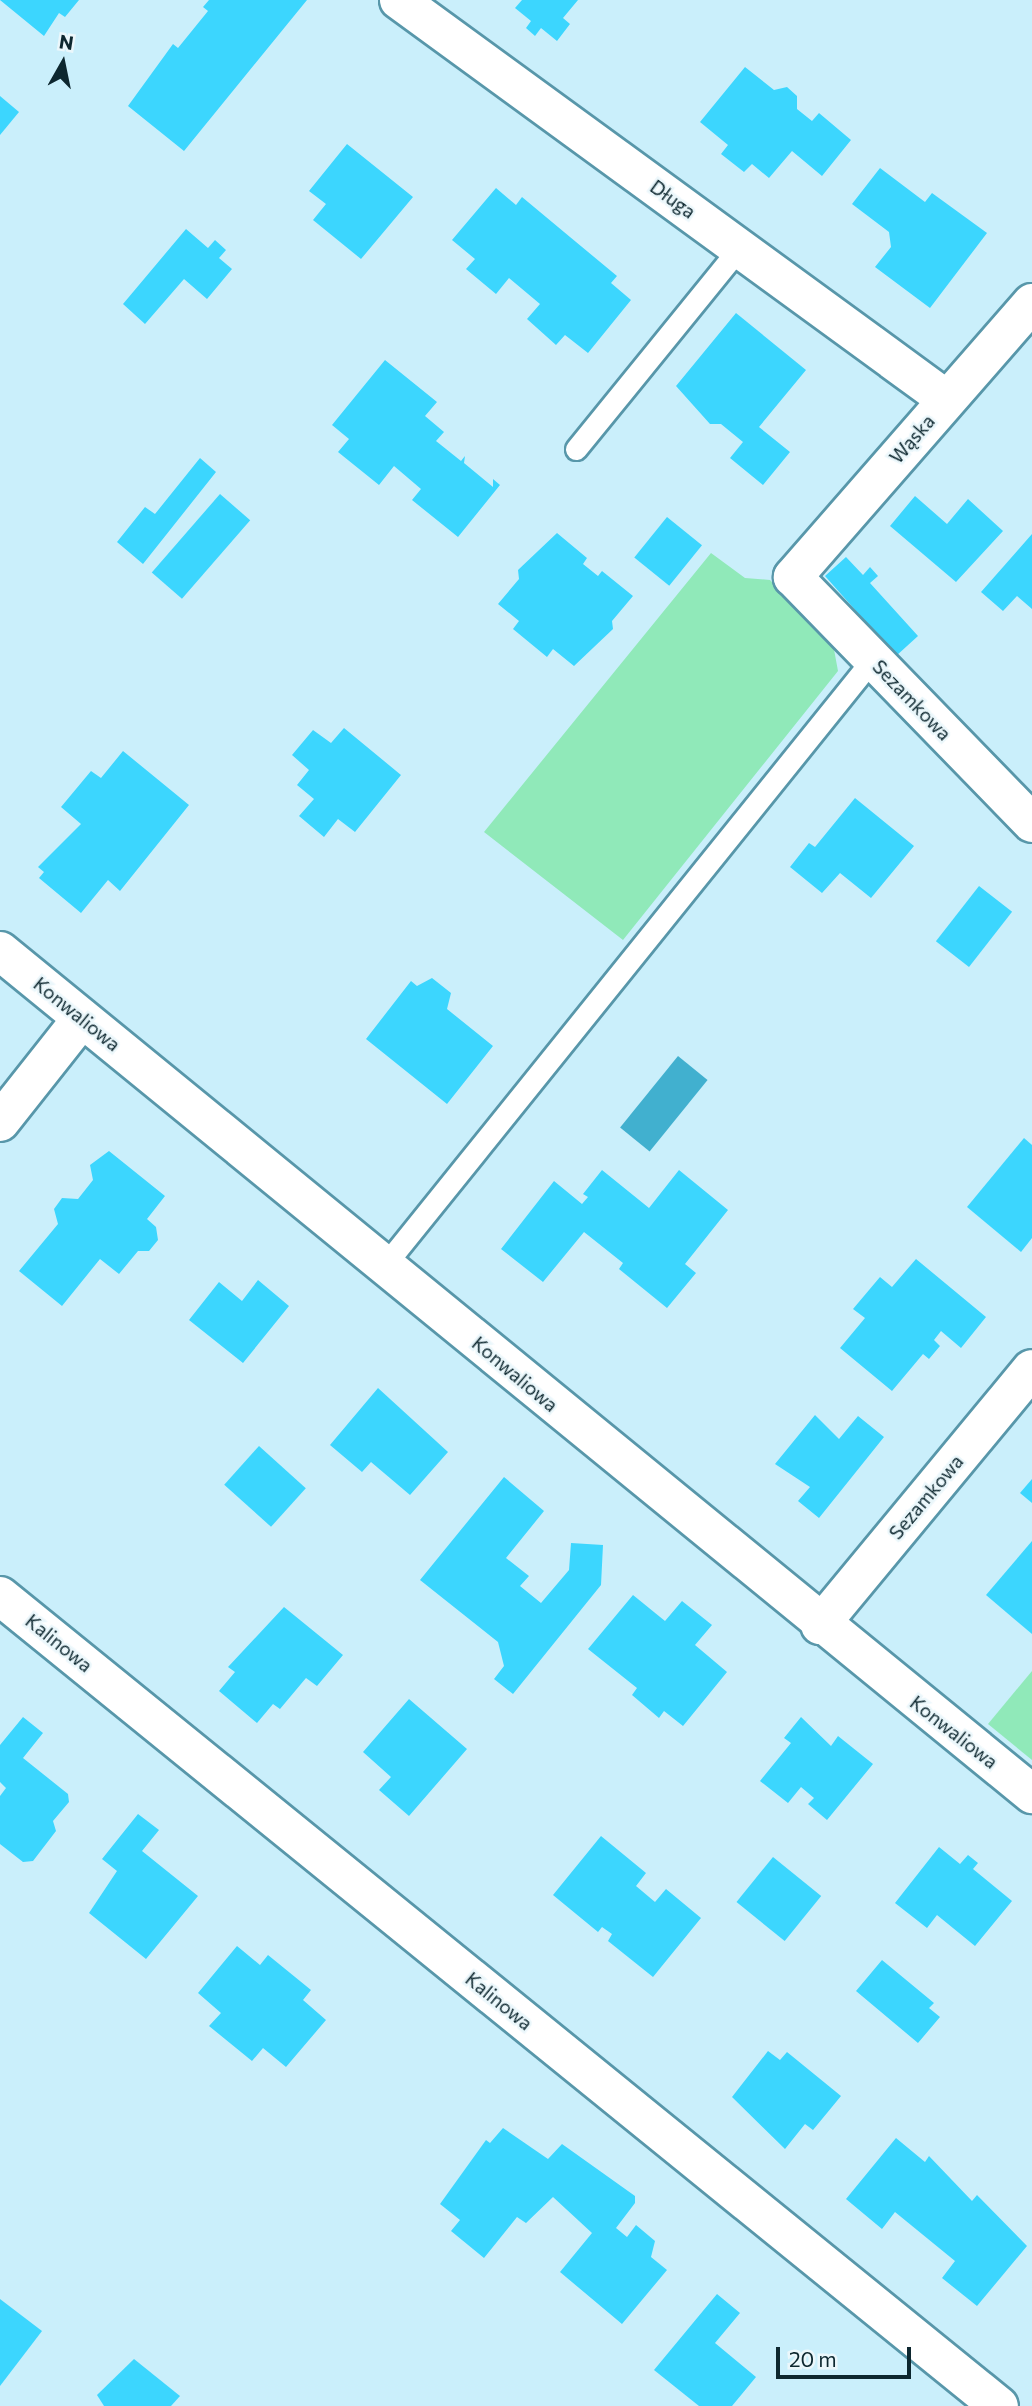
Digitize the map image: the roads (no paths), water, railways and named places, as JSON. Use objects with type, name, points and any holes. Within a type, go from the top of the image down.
[{"type":"street","name":"Długa","points":[[399,0],[946,399]]},
{"type":"street","name":"Wąska","points":[[793,577],[1032,303]]},
{"type":"street","name":"Sezamkowa","points":[[793,577],[1032,823]]},
{"type":"street","name":"Konwaliowa","points":[[0,951],[820,1625],[1032,1794]]},
{"type":"street","points":[[0,1122],[82,1018]]},
{"type":"street","name":"Sezamkowa","points":[[820,1625],[1032,1369]]},
{"type":"street","name":"Kalinowa","points":[[0,1595],[999,2406]]},
{"type":"lane","points":[[576,449],[740,247]]},
{"type":"lane","points":[[384,1266],[873,660]]},
{"type":"water","points":[[678,1056],[708,1080],[650,1151],[620,1127]]}]
